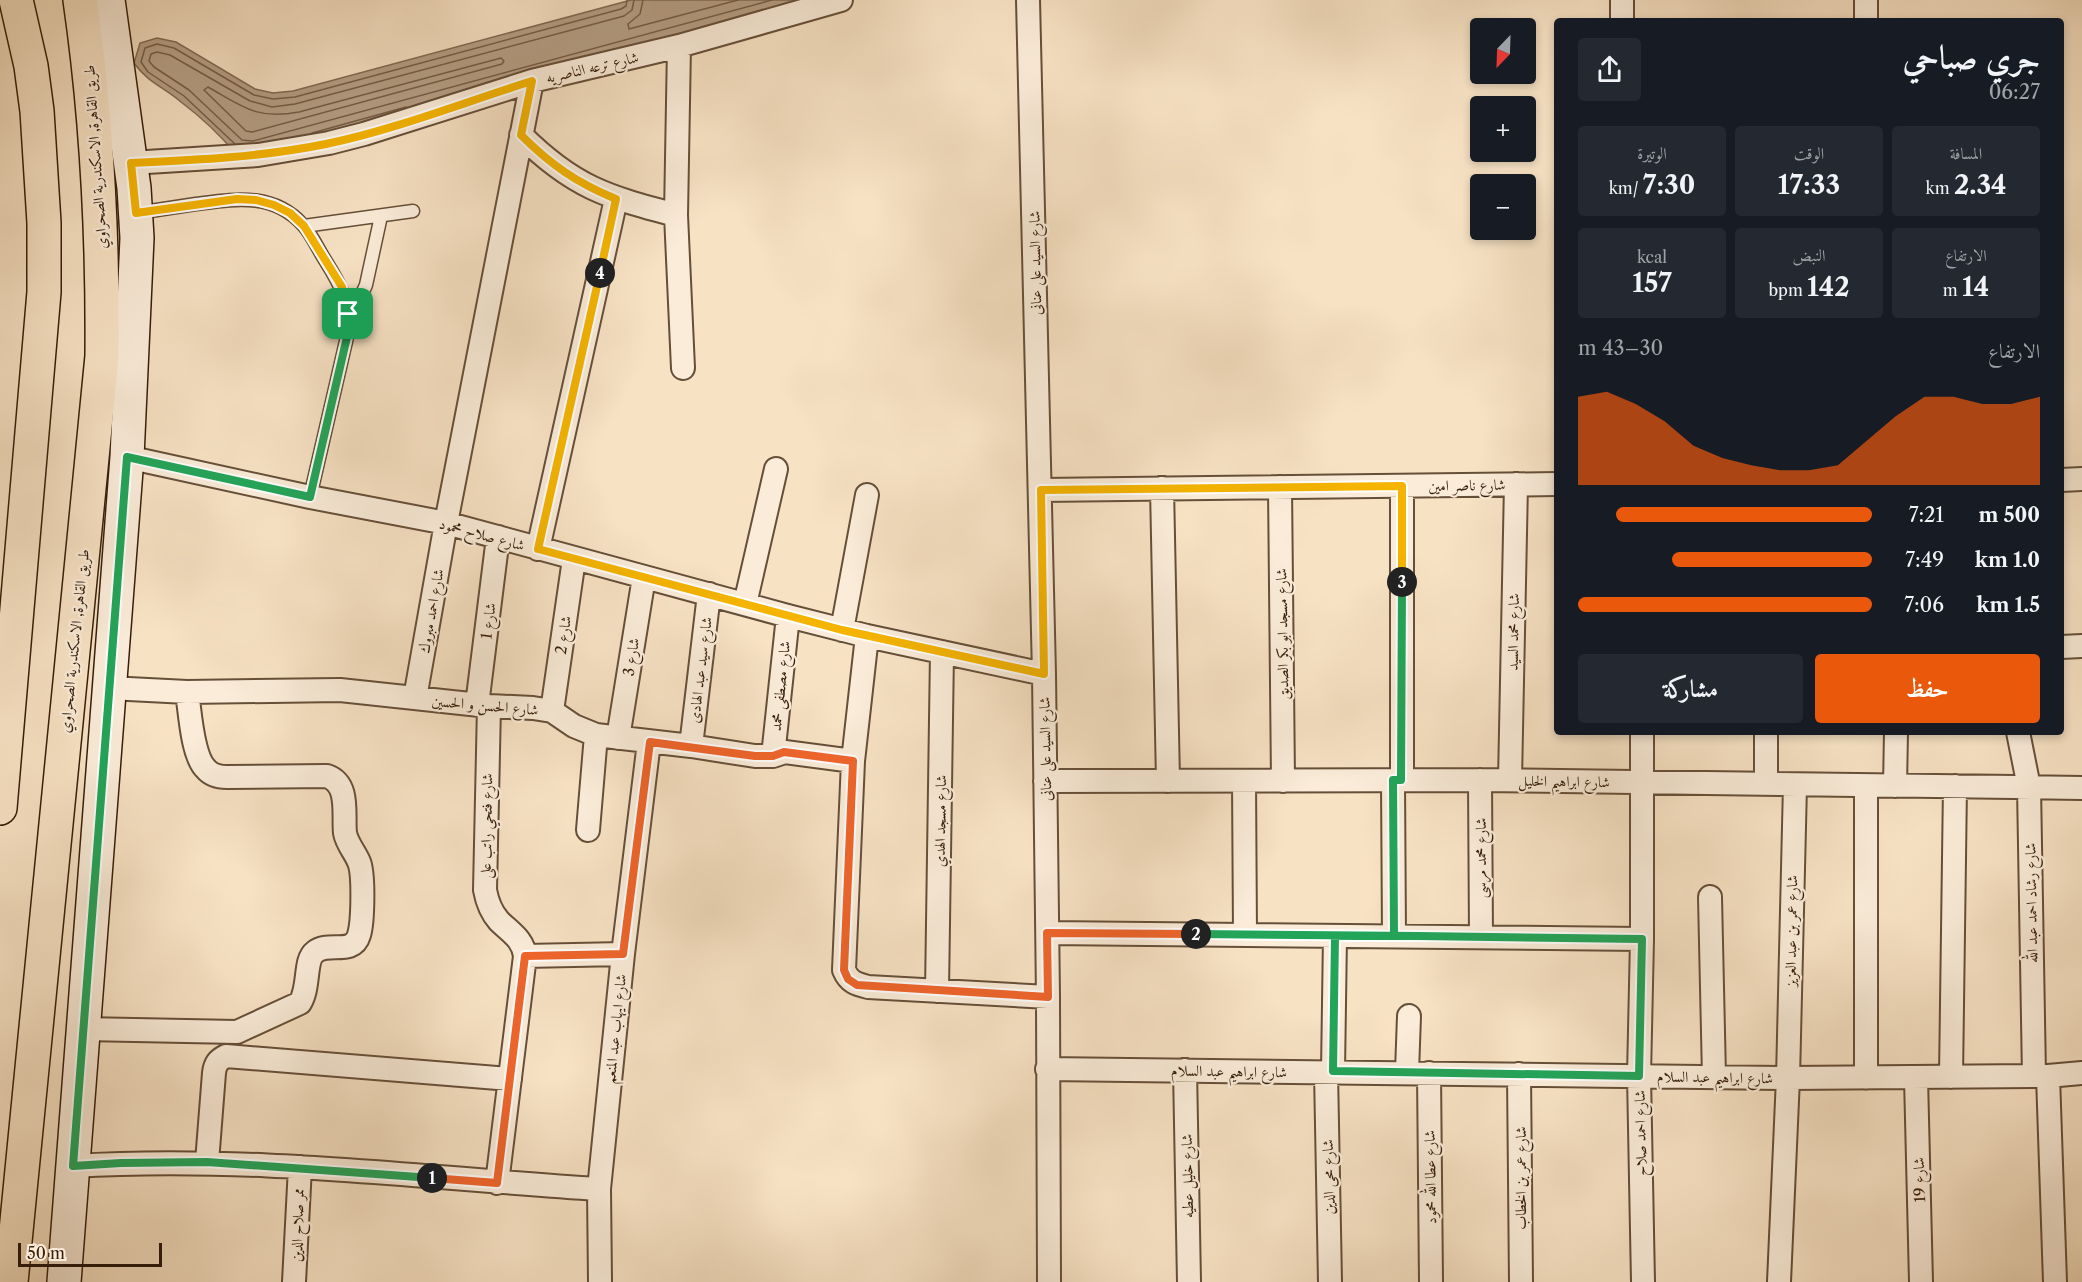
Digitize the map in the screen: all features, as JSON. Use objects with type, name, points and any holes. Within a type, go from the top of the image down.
[{"type":"highway","points":[[0,808],[44,292],[44,223],[37,111],[31,66],[16,0]]},
{"type":"highway","name":"طريق القاهرة, الاسكندرية الصحراوي","points":[[11,1282],[102,356],[102,232],[93,110],[80,0]]},
{"type":"street","points":[[64,1282],[127,457],[136,213],[108,0]]},
{"type":"street","name":"شارع ترعه الناصريه","points":[[131,163],[258,155],[329,143],[532,81],[679,46],[841,0]]},
{"type":"street","name":"شارع السيد على عنانى","points":[[1028,0],[1041,490],[1048,997],[1049,1282]]},
{"type":"street","points":[[1622,0],[1622,18]]},
{"type":"street","points":[[1866,0],[1866,18]]},
{"type":"street","points":[[679,46],[676,215],[683,368]]},
{"type":"street","name":"شارع احمد مبروك","points":[[415,698],[446,523],[532,81]]},
{"type":"street","points":[[521,135],[565,174],[590,188],[616,199],[676,215]]},
{"type":"street","points":[[538,549],[616,199]]},
{"type":"street","name":"شارع صلاح محمود","points":[[127,457],[310,497],[446,523],[842,630],[1044,674]]},
{"type":"street","points":[[745,604],[776,469]]},
{"type":"street","points":[[2064,480],[2082,480]]},
{"type":"street","name":"شارع محمد السيد","points":[[1510,780],[1516,484]]},
{"type":"street","name":"شارع ناصر امين","points":[[1041,490],[1554,484]]},
{"type":"street","points":[[1394,936],[1402,486]]},
{"type":"street","name":"شارع مسجد ابو بكر الصديق","points":[[1280,487],[1283,781]]},
{"type":"street","points":[[1162,488],[1168,781]]},
{"type":"street","points":[[842,630],[867,495]]},
{"type":"street","name":"شارع 1","points":[[483,705],[498,537]]},
{"type":"street","name":"شارع 2","points":[[552,711],[574,559]]},
{"type":"street","name":"شارع 3","points":[[588,830],[644,577]]},
{"type":"street","name":"شارع سيد عبد الهادى","points":[[691,746],[709,594]]},
{"type":"street","name":"شارع مصطفى محمد","points":[[773,756],[788,616]]},
{"type":"street","points":[[867,636],[853,761],[844,970],[848,979],[857,985],[1048,997]]},
{"type":"street","points":[[2064,647],[2082,646]]},
{"type":"street","name":"شارع مسجد الهدي","points":[[937,991],[942,652]]},
{"type":"street","name":"شارع الحسن و الحسين","points":[[109,688],[188,692],[340,690],[533,708],[552,711],[574,726],[607,737],[755,756],[773,756],[784,752],[853,761]]},
{"type":"street","points":[[83,1029],[237,1032],[300,1003],[305,995],[310,959],[313,953],[324,948],[352,945],[359,935],[362,877],[358,861],[347,841],[342,793],[338,782],[327,776],[227,777],[212,774],[201,763],[198,756],[188,692]]},
{"type":"street","name":"شارع فتحي راتب على","points":[[483,705],[485,890],[494,915],[519,938],[525,956]]},
{"type":"street","name":"شارع احمد صلاح","points":[[1642,735],[1639,1076],[1643,1282]]},
{"type":"street","points":[[1766,735],[1766,784]]},
{"type":"street","points":[[1895,786],[1896,735]]},
{"type":"street","name":"شارع رشاد احمد عبد الله","points":[[2019,735],[2029,787],[2041,1076],[2055,1282]]},
{"type":"street","name":"شارع ايهاب عبد المنعم","points":[[600,1282],[599,1189],[623,954],[650,742]]},
{"type":"street","name":"شارع محمد مرسى","points":[[1480,780],[1481,937]]},
{"type":"street","name":"شارع ابراهيم الخليل","points":[[1045,782],[1510,780],[2082,788]]},
{"type":"street","points":[[1244,781],[1245,934]]},
{"type":"street","name":"شارع عمر بن عبد العزيز","points":[[1779,1282],[1788,1078],[1795,785]]},
{"type":"street","points":[[1866,786],[1866,1078]]},
{"type":"street","points":[[1951,1077],[1955,786]]},
{"type":"street","points":[[1710,897],[1714,1077]]},
{"type":"street","points":[[1047,933],[1642,939]]},
{"type":"street","name":"شارع محى الدين","points":[[1330,1282],[1329,1072],[1335,936]]},
{"type":"street","points":[[497,1183],[525,956],[623,954]]},
{"type":"street","name":"شارع عطا الله محمود","points":[[1409,1016],[1418,1072],[1431,1282]]},
{"type":"street","points":[[207,1162],[213,1073],[219,1059],[226,1056],[510,1079]]},
{"type":"street","name":"شارع ابراهيم عبد السلام","points":[[1047,1069],[1788,1078],[2041,1076],[2082,1073]]},
{"type":"street","name":"شارع خليل عطيه","points":[[1185,1070],[1189,1282]]},
{"type":"street","name":"شارع عمر بن الخطاب","points":[[1520,1074],[1521,1282]]},
{"type":"street","name":"شارع 19","points":[[1916,1078],[1921,1282]]},
{"type":"street","points":[[73,1166],[207,1162],[599,1189]]},
{"type":"street","name":"ممر صلاح الدين","points":[[294,1282],[300,1167]]},
{"type":"lane","points":[[136,213],[237,199],[256,200],[274,205],[290,213],[304,226],[342,287],[348,314],[347,337],[310,497]]},
{"type":"lane","points":[[304,226],[413,212]]},
{"type":"lane","points":[[348,314],[362,296],[366,285],[381,216]]},
{"type":"water","points":[[631,0],[823,0],[255,155],[236,154],[203,120],[151,80],[134,63],[140,43],[157,38],[176,42],[255,89],[273,93],[293,91]]},
{"type":"route","points":[[348,314],[342,287],[304,226],[290,213],[256,200],[237,199],[136,213],[131,163],[222,159],[329,143],[532,81],[521,135],[565,174],[616,199],[538,549],[788,616],[867,636],[1044,674],[1041,490],[1402,486],[1401,780],[1393,780],[1394,936],[1335,936],[1333,1071],[1639,1076],[1642,939],[1335,936],[1245,934],[1047,933],[1048,997],[857,985],[848,979],[844,970],[853,761],[784,752],[773,756],[755,756],[650,742],[623,954],[525,956],[497,1183],[207,1162],[73,1166],[127,457],[310,497],[347,337],[348,314]]}]
